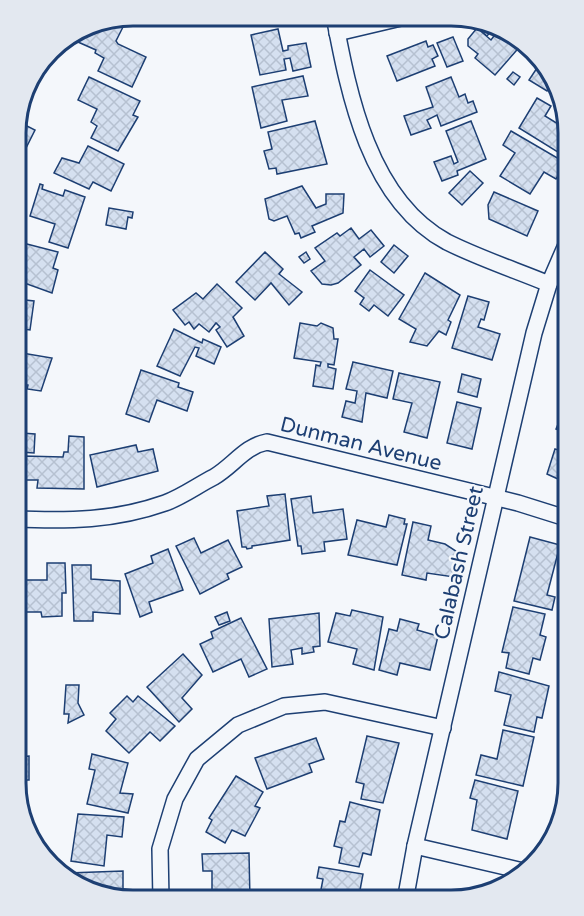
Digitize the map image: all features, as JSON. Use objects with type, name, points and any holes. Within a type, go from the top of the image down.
[{"type":"street","points":[[336,26],[360,129],[384,180],[421,223],[447,241],[549,284]]},
{"type":"street","points":[[337,33],[367,26]]},
{"type":"street","name":"Calabash Street","points":[[407,890],[415,846],[534,333],[558,263]]},
{"type":"street","name":"Dunman Avenue","points":[[26,520],[73,522],[115,517],[167,502],[219,473],[255,444],[267,442],[495,498],[558,516]]},
{"type":"street","points":[[161,890],[160,849],[175,799],[197,759],[238,725],[284,706],[325,702],[443,728]]},
{"type":"street","points":[[415,846],[515,869]]},
{"type":"building","points":[[124,26],[116,41],[118,44],[146,57],[132,87],[98,71],[104,58],[95,53],[96,50],[78,42],[85,36],[98,31]]},
{"type":"building","points":[[477,28],[491,40],[495,35],[518,49],[495,75],[475,58],[478,54],[468,46],[468,39]]},
{"type":"building","points":[[278,29],[283,51],[288,50],[288,46],[306,43],[311,67],[293,71],[290,58],[284,59],[286,70],[260,75],[251,35]]},
{"type":"building","points":[[479,29],[490,33],[487,36]]},
{"type":"building","points":[[453,37],[463,61],[447,67],[437,43]]},
{"type":"building","points":[[426,41],[428,47],[433,45],[438,56],[432,59],[435,66],[397,81],[387,56]]},
{"type":"building","points":[[537,68],[549,88],[547,91],[529,80]]},
{"type":"building","points":[[513,72],[520,77],[514,85],[507,79]]},
{"type":"building","points":[[303,76],[308,96],[282,100],[287,121],[261,128],[252,87]]},
{"type":"building","points":[[89,77],[140,101],[133,115],[138,117],[118,151],[91,138],[97,126],[91,122],[97,109],[78,100]]},
{"type":"building","points":[[451,77],[459,97],[465,94],[468,103],[473,101],[477,112],[441,126],[437,115],[427,120],[431,128],[411,135],[404,116],[433,107],[426,87]]},
{"type":"building","points":[[537,98],[551,106],[545,116],[558,124],[558,152],[519,128]]},
{"type":"building","points":[[315,121],[327,164],[277,174],[276,168],[269,169],[264,151],[272,149],[268,132]]},
{"type":"building","points":[[471,121],[486,159],[457,171],[458,175],[442,181],[434,162],[451,156],[454,164],[458,162],[446,131]]},
{"type":"building","points":[[26,126],[35,130],[26,148]]},
{"type":"building","points":[[511,131],[558,158],[558,176],[556,179],[544,172],[530,194],[500,176],[515,153],[503,145]]},
{"type":"building","points":[[88,146],[124,164],[111,191],[93,182],[89,189],[54,173],[62,158],[79,163]]},
{"type":"building","points":[[470,171],[483,183],[462,205],[449,193]]},
{"type":"building","points":[[40,184],[43,185],[42,189],[63,196],[65,190],[85,197],[68,248],[49,242],[55,224],[30,216]]},
{"type":"building","points":[[302,186],[316,208],[326,204],[326,194],[344,194],[343,213],[312,226],[315,232],[301,238],[299,233],[295,234],[287,216],[274,221],[269,219],[265,199]]},
{"type":"building","points":[[494,192],[538,211],[527,236],[489,219],[488,205]]},
{"type":"building","points":[[109,208],[133,212],[132,218],[128,217],[126,229],[106,225]]},
{"type":"building","points":[[351,228],[359,239],[371,230],[384,246],[370,257],[364,249],[354,257],[361,265],[338,283],[322,284],[311,271],[325,261],[315,248],[337,233],[340,236]]},
{"type":"building","points":[[26,244],[58,252],[53,268],[58,270],[52,293],[26,284]]},
{"type":"building","points":[[394,245],[408,256],[394,273],[381,262]]},
{"type":"building","points":[[265,252],[283,269],[279,274],[302,292],[289,305],[271,283],[255,300],[236,282]]},
{"type":"building","points":[[306,252],[310,259],[304,263],[299,257]]},
{"type":"building","points":[[370,270],[404,295],[388,316],[374,305],[369,311],[360,304],[364,298],[355,291]]},
{"type":"building","points":[[425,273],[460,295],[448,320],[451,322],[446,335],[439,331],[427,346],[410,342],[416,329],[399,319]]},
{"type":"building","points":[[217,284],[242,308],[233,317],[244,336],[227,347],[216,330],[220,327],[216,323],[209,332],[199,324],[194,329],[189,322],[185,325],[173,310],[196,293],[203,299]]},
{"type":"building","points":[[468,296],[489,302],[484,320],[481,319],[478,327],[500,334],[492,360],[452,348]]},
{"type":"building","points":[[26,300],[34,301],[30,330],[26,329]]},
{"type":"building","points":[[300,323],[317,326],[321,323],[333,328],[334,339],[338,339],[334,365],[328,364],[328,367],[336,369],[333,389],[313,386],[316,365],[320,366],[321,362],[294,358]]},
{"type":"building","points":[[174,329],[202,343],[203,339],[221,347],[214,364],[196,356],[199,348],[195,347],[180,376],[157,366]]},
{"type":"building","points":[[26,354],[52,358],[41,391],[27,389],[28,385],[26,385]]},
{"type":"building","points":[[353,362],[393,371],[387,398],[366,393],[362,422],[342,417],[346,401],[355,403],[357,391],[346,389]]},
{"type":"building","points":[[141,370],[179,383],[178,387],[193,392],[187,411],[157,400],[149,422],[126,414]]},
{"type":"building","points":[[399,373],[440,382],[427,438],[404,432],[412,403],[393,399]]},
{"type":"building","points":[[462,374],[481,379],[477,397],[458,392]]},
{"type":"building","points":[[457,402],[481,408],[472,449],[447,443]]},
{"type":"building","points":[[26,433],[35,434],[34,453],[26,452]]},
{"type":"building","points":[[69,436],[84,437],[84,489],[37,488],[38,480],[26,480],[26,456],[63,457],[64,452],[68,452]]},
{"type":"building","points":[[136,445],[138,452],[153,449],[158,471],[97,487],[90,455]]},
{"type":"building","points":[[555,449],[558,450],[558,479],[547,474]]},
{"type":"building","points":[[285,494],[290,540],[252,546],[247,549],[242,547],[237,511],[269,506],[267,496]]},
{"type":"building","points":[[311,496],[313,513],[343,509],[347,539],[324,542],[325,551],[302,554],[301,546],[298,546],[291,499]]},
{"type":"building","points":[[389,515],[405,519],[404,524],[407,524],[397,565],[348,555],[357,520],[386,527]]},
{"type":"building","points":[[413,522],[431,526],[428,540],[445,544],[459,553],[454,577],[427,573],[426,580],[402,575]]},
{"type":"building","points":[[530,537],[558,544],[547,595],[555,597],[552,610],[514,601]]},
{"type":"building","points":[[194,538],[201,553],[228,540],[242,567],[227,574],[229,579],[200,594],[176,546]]},
{"type":"building","points":[[168,549],[183,590],[149,602],[152,612],[140,617],[125,574],[153,563],[151,556]]},
{"type":"building","points":[[47,563],[65,563],[66,593],[62,593],[62,616],[42,617],[41,612],[26,612],[26,580],[47,580]]},
{"type":"building","points":[[72,565],[91,565],[91,579],[120,581],[120,614],[93,612],[93,621],[74,621]]},
{"type":"building","points":[[513,607],[545,614],[540,635],[546,637],[540,660],[533,658],[529,674],[506,668],[509,653],[502,652]]},
{"type":"building","points":[[352,610],[383,617],[374,670],[353,664],[357,649],[328,642],[336,613],[350,616]]},
{"type":"building","points":[[227,612],[230,621],[219,625],[215,617]]},
{"type":"building","points":[[319,613],[320,646],[313,647],[314,652],[302,654],[302,648],[291,650],[293,664],[272,667],[269,619]]},
{"type":"building","points":[[241,618],[267,669],[249,677],[241,659],[213,672],[200,644],[213,638],[211,632]]},
{"type":"building","points":[[400,619],[419,624],[417,630],[438,636],[430,670],[400,663],[397,675],[379,670],[389,629],[397,631]]},
{"type":"building","points":[[183,654],[202,675],[182,698],[192,709],[179,722],[147,687]]},
{"type":"building","points":[[499,672],[549,686],[542,718],[537,717],[534,732],[504,725],[511,695],[495,691]]},
{"type":"building","points":[[66,685],[79,685],[78,703],[84,715],[68,723],[69,714],[64,714]]},
{"type":"building","points":[[127,696],[133,702],[138,696],[175,726],[160,741],[150,732],[129,753],[106,731],[116,719],[110,713]]},
{"type":"building","points":[[503,730],[534,737],[523,786],[476,775],[481,755],[497,759]]},
{"type":"building","points":[[367,736],[399,743],[383,803],[361,799],[364,784],[356,782]]},
{"type":"building","points":[[316,738],[324,759],[309,764],[312,772],[267,789],[255,758]]},
{"type":"building","points":[[92,754],[128,763],[120,793],[133,794],[128,813],[87,804],[95,770],[89,769]]},
{"type":"building","points":[[26,756],[29,756],[29,780],[26,780]]},
{"type":"building","points":[[236,776],[263,792],[255,806],[260,808],[245,836],[232,830],[225,843],[206,832],[212,820],[209,818]]},
{"type":"building","points":[[475,780],[518,791],[507,839],[472,830],[477,800],[470,798]]},
{"type":"building","points":[[350,802],[380,810],[371,855],[363,853],[359,867],[339,863],[342,848],[334,846],[340,821],[345,822]]},
{"type":"building","points":[[78,814],[124,817],[122,837],[107,835],[104,866],[71,861]]},
{"type":"building","points":[[249,853],[250,890],[212,890],[212,871],[203,871],[202,854]]},
{"type":"building","points":[[319,867],[363,874],[360,890],[321,890],[323,879],[317,878]]},
{"type":"building","points":[[123,871],[123,890],[105,887],[74,873]]}]
